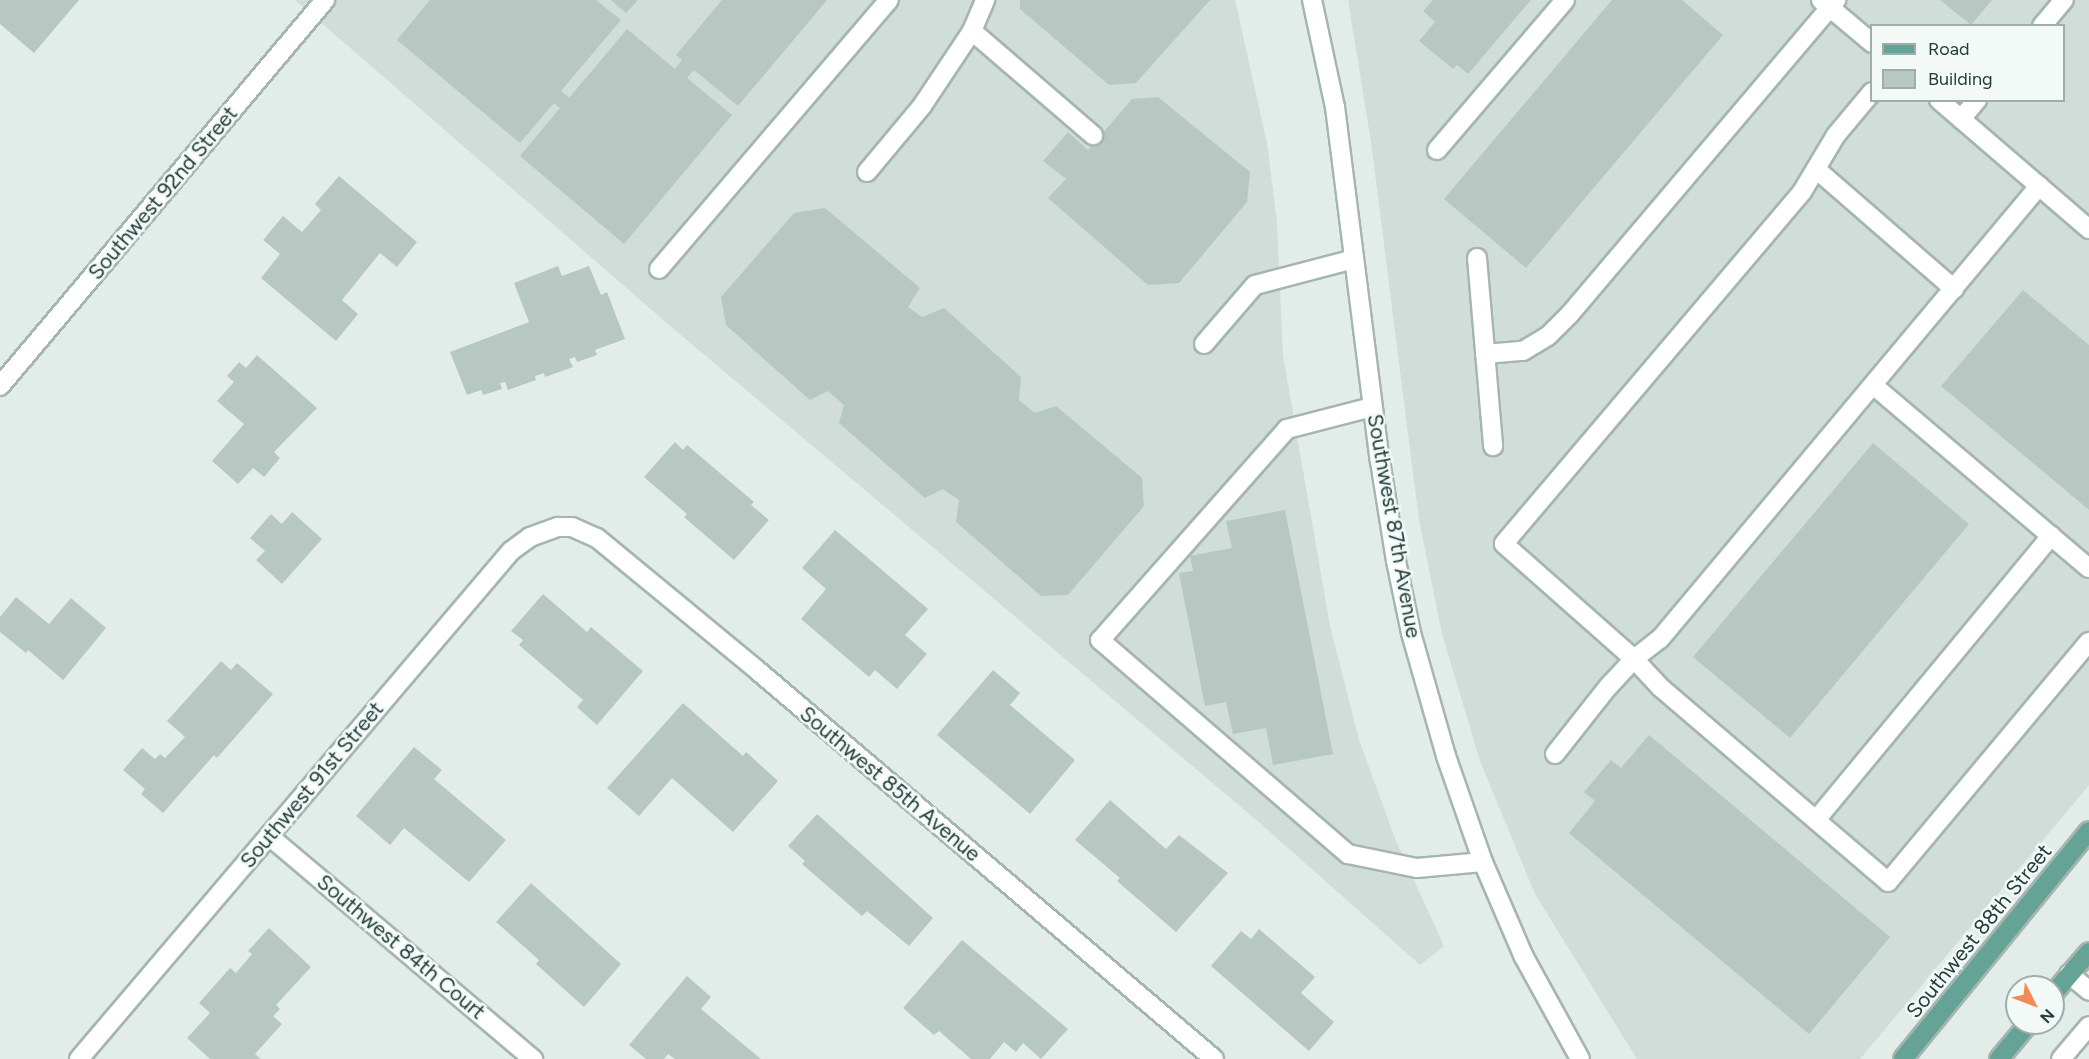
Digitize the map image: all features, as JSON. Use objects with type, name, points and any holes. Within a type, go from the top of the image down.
[{"type":"main road","name":"Southwest 88th Street","points":[[1903,1059],[2089,831]]},
{"type":"main road","points":[[2065,979],[2089,952]]},
{"type":"main road","points":[[1999,1059],[2019,1035]]},
{"type":"street","name":"Southwest 92nd Street","points":[[0,386],[325,0]]},
{"type":"street","points":[[659,269],[889,0]]},
{"type":"street","points":[[867,172],[922,106],[972,31],[981,6],[986,0]]},
{"type":"street","name":"Southwest 87th Avenue","points":[[1312,0],[1335,107],[1372,407],[1396,561],[1411,633],[1446,756],[1483,862],[1524,957],[1580,1059]]},
{"type":"street","points":[[1437,150],[1565,0]]},
{"type":"street","points":[[2044,24],[2064,0]]},
{"type":"street","points":[[1485,354],[1523,351],[1548,336],[1570,314],[1829,2],[1870,41]]},
{"type":"street","points":[[972,31],[1094,135]]},
{"type":"street","points":[[1870,94],[1836,135],[1802,192],[1504,544],[1634,659],[1660,687],[1888,882],[2089,642]]},
{"type":"street","points":[[1941,102],[2089,229]]},
{"type":"street","points":[[1960,119],[1975,102]]},
{"type":"street","points":[[1816,169],[1954,289]]},
{"type":"street","points":[[1555,754],[1608,687],[1634,659],[1660,639],[2039,186]]},
{"type":"street","points":[[1477,258],[1493,446]]},
{"type":"street","points":[[1204,344],[1255,285],[1354,259]]},
{"type":"street","points":[[1873,385],[2089,568]]},
{"type":"street","points":[[1372,407],[1287,429],[1100,640],[1348,854],[1417,868],[1483,862]]},
{"type":"street","name":"Southwest 91st Street","points":[[79,1059],[511,551],[530,537],[558,527]]},
{"type":"street","name":"Southwest 85th Avenue","points":[[558,527],[572,527],[597,538],[757,670],[1214,1059]]},
{"type":"street","points":[[1816,820],[2051,536]]},
{"type":"street","name":"Southwest 84th Court","points":[[269,836],[533,1059]]},
{"type":"street","points":[[2069,974],[2089,991]]},
{"type":"street","points":[[2061,1059],[2089,1026]]},
{"type":"shaded area","points":[[295,0],[1235,0],[1267,143],[1277,223],[1283,355],[1330,626],[1359,740],[1396,841],[1444,946],[1420,965],[1260,823],[669,325]]},
{"type":"shaded area","points":[[1348,0],[2089,0],[2089,785],[1860,1059],[1637,1059],[1535,894],[1480,761],[1442,634],[1419,520],[1371,142]]},
{"type":"building","points":[[0,0],[79,0],[34,53],[0,24]]},
{"type":"building","points":[[430,0],[596,0],[621,20],[561,91],[569,98],[627,29],[675,69],[682,60],[676,55],[722,0],[827,0],[738,106],[694,70],[687,78],[732,115],[624,244],[520,156],[560,108],[554,103],[520,143],[397,40]]},
{"type":"building","points":[[611,0],[638,0],[626,13]]},
{"type":"building","points":[[1020,0],[1210,0],[1136,83],[1109,85],[1020,9]]},
{"type":"building","points":[[1433,0],[1531,0],[1468,74],[1457,65],[1453,69],[1419,41],[1435,22],[1423,11]]},
{"type":"building","points":[[1612,0],[1682,0],[1723,35],[1526,268],[1444,199]]},
{"type":"building","points":[[1940,0],[1992,0],[1970,24]]},
{"type":"building","points":[[1158,97],[1250,172],[1247,202],[1179,283],[1148,285],[1048,198],[1066,179],[1043,161],[1068,132],[1088,150],[1132,99]]},
{"type":"building","points":[[339,176],[417,242],[397,267],[380,253],[342,300],[358,314],[336,341],[261,278],[280,254],[263,240],[283,216],[302,232],[321,210],[315,204]]},
{"type":"building","points":[[825,208],[920,288],[908,307],[922,317],[944,308],[1021,377],[1019,400],[1035,413],[1056,406],[1142,478],[1144,506],[1068,595],[1041,596],[956,522],[959,500],[943,489],[925,498],[839,423],[844,405],[828,391],[810,400],[726,325],[721,297],[794,213]]},
{"type":"building","points":[[558,266],[562,276],[589,266],[601,295],[607,292],[625,339],[595,350],[597,355],[577,362],[575,357],[569,359],[573,367],[545,377],[544,373],[535,376],[536,380],[508,390],[505,382],[500,383],[502,389],[483,395],[481,390],[467,395],[450,352],[529,322],[514,283]]},
{"type":"building","points":[[2023,290],[2089,345],[2089,510],[1941,386]]},
{"type":"building","points":[[257,355],[317,408],[274,452],[280,458],[264,477],[253,468],[238,484],[212,461],[244,424],[217,401],[234,382],[227,376],[239,362],[246,368]]},
{"type":"building","points":[[675,442],[683,450],[687,445],[754,502],[751,505],[769,520],[734,560],[684,517],[687,514],[644,477]]},
{"type":"building","points":[[1873,443],[1969,524],[1790,738],[1693,657]]},
{"type":"building","points":[[1285,510],[1333,754],[1273,765],[1266,728],[1233,734],[1226,702],[1205,706],[1179,573],[1193,571],[1190,556],[1232,548],[1226,521]]},
{"type":"building","points":[[292,512],[322,539],[282,584],[256,560],[265,551],[250,538],[271,514],[282,524]]},
{"type":"building","points":[[835,530],[928,609],[905,635],[927,654],[897,689],[875,670],[869,677],[801,619],[826,589],[802,568]]},
{"type":"building","points":[[543,594],[587,632],[591,627],[643,671],[597,725],[577,707],[583,700],[519,645],[523,640],[511,631]]},
{"type":"building","points":[[16,597],[49,624],[71,598],[106,628],[63,680],[28,650],[26,653],[0,632],[0,617]]},
{"type":"building","points":[[221,661],[231,670],[237,663],[273,694],[217,758],[214,755],[163,813],[141,794],[145,789],[123,770],[142,748],[155,759],[160,754],[165,758],[185,737],[167,721]]},
{"type":"building","points":[[993,670],[1020,693],[1010,705],[1075,760],[1030,814],[937,735]]},
{"type":"building","points":[[683,703],[743,756],[746,752],[778,781],[733,832],[672,778],[639,816],[607,788]]},
{"type":"building","points":[[1649,735],[1890,937],[1809,1034],[1569,833],[1595,801],[1584,792],[1611,760],[1621,768]]},
{"type":"building","points":[[414,747],[442,770],[434,779],[506,840],[469,882],[404,828],[390,845],[356,816]]},
{"type":"building","points":[[1110,800],[1166,849],[1179,835],[1228,873],[1176,932],[1117,881],[1120,878],[1075,840]]},
{"type":"building","points":[[817,814],[933,918],[909,946],[867,911],[862,916],[802,864],[805,861],[788,846]]},
{"type":"building","points":[[531,883],[621,964],[584,1007],[536,964],[539,960],[496,922]]},
{"type":"building","points":[[269,928],[311,967],[276,1005],[280,1009],[273,1016],[282,1024],[255,1054],[261,1059],[210,1059],[187,1038],[210,1013],[199,1003],[230,968],[236,973],[252,954],[248,951]]},
{"type":"building","points":[[1259,929],[1315,977],[1301,993],[1334,1022],[1309,1051],[1211,966],[1241,931],[1251,939]]},
{"type":"building","points":[[962,940],[1068,1029],[1041,1059],[1023,1043],[1016,1052],[1004,1042],[990,1059],[971,1059],[939,1031],[934,1035],[903,1008]]},
{"type":"building","points":[[687,976],[711,997],[701,1009],[761,1059],[675,1059],[668,1054],[664,1059],[646,1059],[629,1045]]}]
